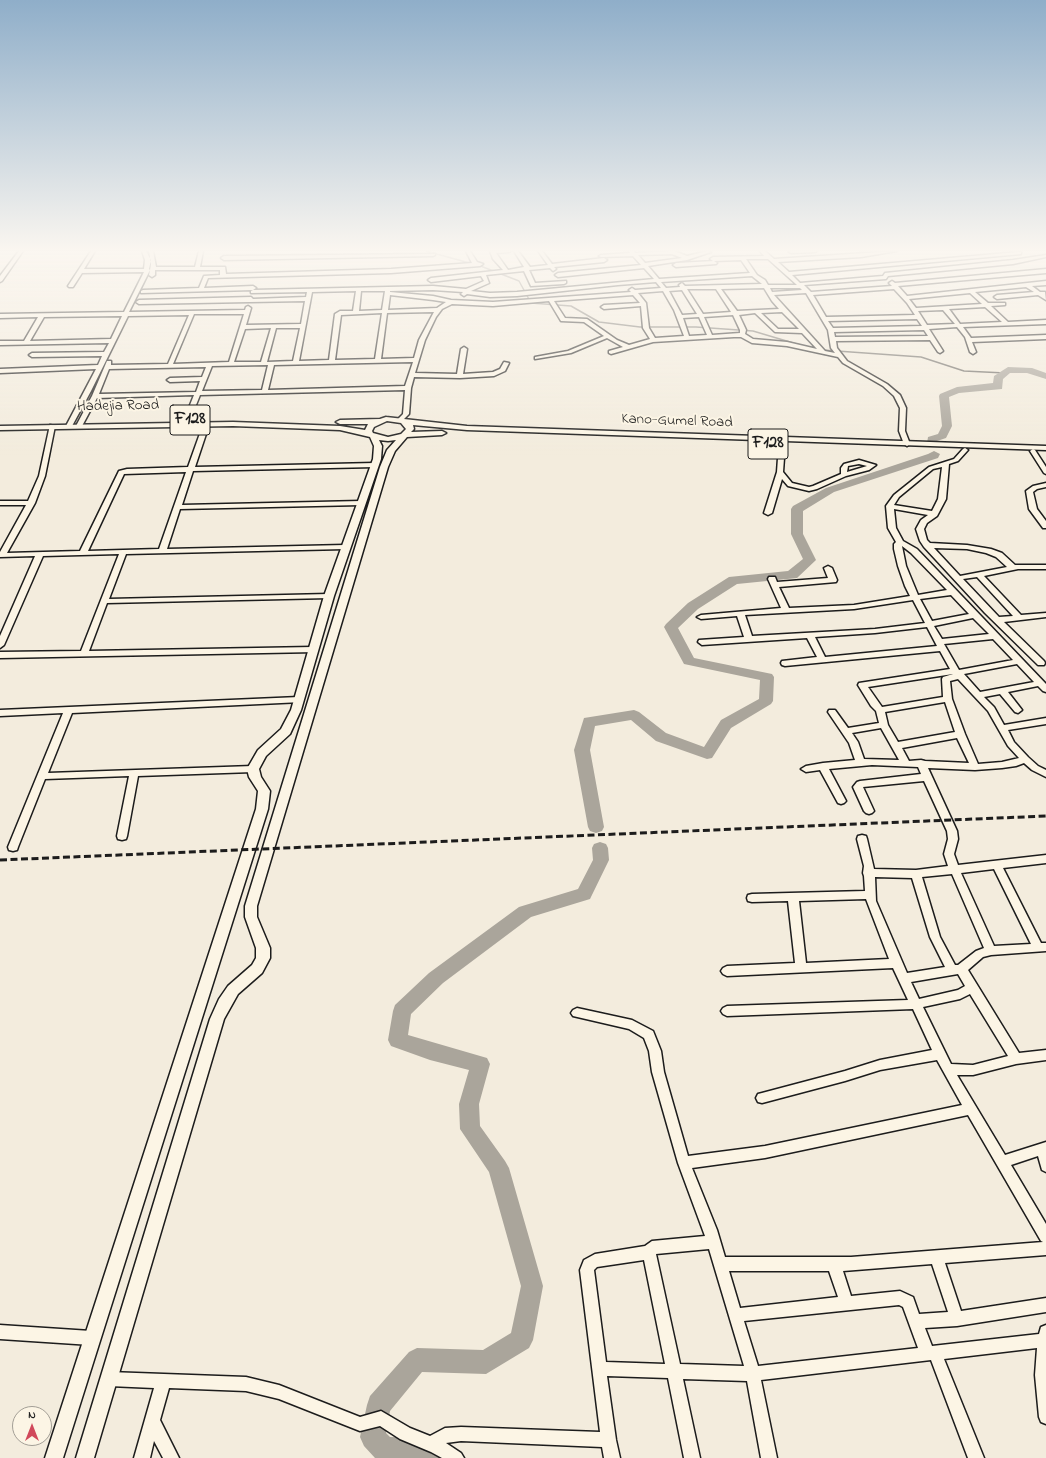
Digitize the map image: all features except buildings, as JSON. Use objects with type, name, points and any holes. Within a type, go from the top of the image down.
[{"type":"main road","name":"Hadejia Road","points":[[0,428],[52,426],[80,423],[187,420],[380,421]]},
{"type":"main road","name":"F128","points":[[380,421],[401,421]]},
{"type":"main road","points":[[54,1458],[264,799],[264,791],[255,777],[253,770],[256,761],[262,753],[286,731],[299,700],[329,596],[375,465],[378,446],[368,431],[371,425],[380,421]]},
{"type":"main road","name":"Kano-Gumel Road","points":[[401,421],[443,427],[782,444],[1046,452]]},
{"type":"main road","points":[[85,1458],[217,1019],[224,1003],[233,990],[256,969],[263,958],[263,948],[251,917],[251,906],[384,467],[391,450],[410,429],[410,426],[401,421]]},
{"type":"main road","name":"Hadejia Road","points":[[0,423],[70,424]]},
{"type":"main road","name":"Hadejia Road","points":[[80,423],[340,428],[372,435]]},
{"type":"main road","name":"Kano-Gumel Road","points":[[404,436],[437,433],[483,433],[1046,448]]},
{"type":"main road","name":"F128","points":[[372,435],[388,439],[404,436]]},
{"type":"main road","points":[[248,853],[268,854]]},
{"type":"street","points":[[26,343],[40,319]]},
{"type":"street","points":[[70,424],[124,319]]},
{"type":"street","points":[[80,423],[95,396],[107,367],[131,319]]},
{"type":"street","points":[[170,365],[189,319]]},
{"type":"street","points":[[231,364],[245,319]]},
{"type":"street","points":[[296,362],[305,319]]},
{"type":"street","points":[[332,362],[337,319]]},
{"type":"street","points":[[378,361],[384,319]]},
{"type":"street","points":[[401,421],[406,414],[408,388],[422,340],[431,319]]},
{"type":"street","points":[[563,319],[565,322],[585,320],[608,336],[628,347]]},
{"type":"street","points":[[645,319],[646,328],[653,340]]},
{"type":"street","points":[[680,319],[687,338]]},
{"type":"street","points":[[702,319],[710,336]]},
{"type":"street","points":[[737,319],[742,333],[748,340],[787,344],[823,351],[836,348],[932,338]]},
{"type":"street","points":[[764,319],[777,331],[803,331]]},
{"type":"street","points":[[792,319],[823,351]]},
{"type":"street","points":[[825,319],[831,330],[836,348],[848,365],[885,385],[897,395],[903,408],[902,431],[907,444]]},
{"type":"street","points":[[920,319],[940,351]]},
{"type":"street","points":[[955,319],[961,326],[969,340],[973,352]]},
{"type":"street","points":[[1002,319],[1007,324]]},
{"type":"street","points":[[1041,332],[1046,322]]},
{"type":"street","points":[[831,330],[926,328],[1007,324],[1041,332]]},
{"type":"street","points":[[242,327],[303,326]]},
{"type":"street","points":[[264,363],[274,327]]},
{"type":"street","points":[[969,340],[1041,332]]},
{"type":"street","points":[[611,352],[653,340],[742,333]]},
{"type":"street","points":[[537,358],[569,352],[608,336]]},
{"type":"street","points":[[0,343],[113,341]]},
{"type":"street","points":[[813,341],[836,348]]},
{"type":"street","points":[[460,376],[464,349]]},
{"type":"street","points":[[32,355],[106,354]]},
{"type":"street","points":[[107,367],[417,360]]},
{"type":"street","points":[[265,390],[272,363]]},
{"type":"street","points":[[413,375],[460,376],[494,374],[503,370],[506,363]]},
{"type":"street","points":[[187,420],[210,364]]},
{"type":"street","points":[[0,371],[100,367]]},
{"type":"street","points":[[170,380],[204,379]]},
{"type":"street","points":[[95,396],[265,390],[408,388]]},
{"type":"street","points":[[162,552],[206,425]]},
{"type":"street","points":[[1,555],[31,503],[42,476],[52,426]]},
{"type":"street","points":[[768,513],[780,472],[782,444]]},
{"type":"street","points":[[965,450],[956,460],[931,468],[903,490],[890,506],[892,528],[900,542],[914,551],[1021,663],[1042,682]]},
{"type":"street","points":[[1033,451],[1046,472]]},
{"type":"street","points":[[946,464],[942,499],[934,514],[924,522],[920,529],[927,545],[998,620],[1043,663]]},
{"type":"street","points":[[83,553],[121,472],[375,465]]},
{"type":"street","points":[[780,472],[790,485],[809,489],[844,475]]},
{"type":"street","points":[[1046,485],[1035,487],[1029,491],[1033,509],[1046,526]]},
{"type":"street","points":[[0,503],[31,503]]},
{"type":"street","points":[[178,507],[361,503]]},
{"type":"street","points":[[890,506],[934,514]]},
{"type":"street","points":[[900,542],[898,549],[902,566],[915,596],[957,673],[990,709],[1003,728],[1011,744],[1035,768],[1046,774]]},
{"type":"street","points":[[927,545],[961,547],[988,551],[999,555],[1013,568]]},
{"type":"street","points":[[1,555],[345,547]]},
{"type":"street","points":[[84,653],[123,553]]},
{"type":"street","points":[[0,645],[4,626],[40,554]]},
{"type":"street","points":[[959,578],[1045,564],[1046,576]]},
{"type":"street","points":[[786,611],[774,582],[833,580],[828,568]]},
{"type":"street","points":[[978,574],[1018,617]]},
{"type":"street","points":[[701,617],[740,613],[854,607],[915,596],[953,592]]},
{"type":"street","points":[[104,601],[329,596]]},
{"type":"street","points":[[740,613],[749,640]]},
{"type":"street","points":[[702,642],[875,631],[931,624],[975,615]]},
{"type":"street","points":[[998,620],[1018,617],[1046,616]]},
{"type":"street","points":[[810,636],[822,659]]},
{"type":"street","points":[[785,663],[941,645],[996,636]]},
{"type":"street","points":[[0,655],[313,650]]},
{"type":"street","points":[[905,762],[884,724],[880,710],[870,698],[863,685],[1021,663],[1043,663]]},
{"type":"street","points":[[957,673],[946,679],[948,699],[960,734],[976,767]]},
{"type":"street","points":[[978,695],[1042,682]]},
{"type":"street","points":[[1002,690],[1018,710]]},
{"type":"street","points":[[880,710],[948,699]]},
{"type":"street","points":[[0,713],[299,700]]},
{"type":"street","points":[[13,847],[68,711]]},
{"type":"street","points":[[832,712],[847,731],[853,742],[860,762]]},
{"type":"street","points":[[1003,728],[1046,721]]},
{"type":"street","points":[[847,731],[884,724]]},
{"type":"street","points":[[896,746],[960,734]]},
{"type":"street","points":[[806,770],[823,766],[860,762],[905,762],[976,767],[1016,763],[1025,759]]},
{"type":"street","points":[[921,763],[952,831],[953,839],[949,854],[991,951]]},
{"type":"street","points":[[823,766],[841,801]]},
{"type":"street","points":[[42,776],[253,770]]},
{"type":"street","points":[[122,836],[134,773]]},
{"type":"street","points":[[869,811],[858,785],[928,778]]},
{"type":"street","points":[[862,839],[869,866],[869,895],[897,963],[939,1054],[1046,1236]]},
{"type":"street","points":[[868,873],[916,874],[1046,859]]},
{"type":"street","points":[[905,978],[957,970],[980,954],[991,951],[1042,947],[997,865]]},
{"type":"street","points":[[916,874],[935,937],[957,970],[972,988],[1016,1059]]},
{"type":"street","points":[[752,898],[869,895]]},
{"type":"street","points":[[793,896],[802,968]]},
{"type":"street","points":[[727,971],[897,963]]},
{"type":"street","points":[[727,1011],[917,1004],[960,994],[972,988]]},
{"type":"street","points":[[577,1013],[632,1025],[649,1035],[655,1051],[658,1072],[684,1163],[714,1242],[753,1374],[769,1458]]},
{"type":"street","points":[[762,1098],[880,1065],[939,1054]]},
{"type":"street","points":[[947,1068],[973,1070],[1016,1059],[1046,1055]]},
{"type":"street","points":[[684,1163],[765,1152],[970,1109]]},
{"type":"street","points":[[1003,1161],[1045,1149],[1046,1166]]},
{"type":"street","points":[[612,1458],[608,1440],[599,1369],[587,1270],[588,1265],[595,1261],[649,1252],[652,1248],[714,1242]]},
{"type":"street","points":[[721,1264],[834,1264],[936,1258],[1046,1248]]},
{"type":"street","points":[[649,1252],[692,1458]]},
{"type":"street","points":[[936,1258],[957,1319]]},
{"type":"street","points":[[834,1264],[847,1304]]},
{"type":"street","points":[[736,1315],[900,1298],[908,1302],[976,1458]]},
{"type":"street","points":[[916,1321],[957,1319],[1046,1305]]},
{"type":"street","points":[[0,1332],[91,1338]]},
{"type":"street","points":[[599,1369],[753,1374],[931,1353],[1045,1336],[1042,1375],[1046,1417]]},
{"type":"street","points":[[109,1379],[246,1384],[279,1392],[360,1424],[381,1418],[405,1434],[436,1446],[456,1458]]},
{"type":"street","points":[[142,1458],[163,1382]]},
{"type":"street","points":[[152,1420],[171,1458]]},
{"type":"street","points":[[436,1446],[435,1441],[445,1435],[461,1434],[608,1440]]},
{"type":"waterway","points":[[594,319],[599,322],[640,327],[696,327],[753,331],[800,345]]},
{"type":"waterway","points":[[823,350],[921,357],[964,371],[1005,373]]},
{"type":"waterway","points":[[932,443],[932,439],[942,436],[947,426],[944,396],[957,390],[987,386],[998,387],[998,378],[1008,370],[1028,370],[1046,376]]},
{"type":"waterway","points":[[596,827],[582,750],[589,722],[634,715],[661,737],[707,754],[726,724],[766,701],[767,677],[689,661],[671,627],[693,606],[734,580],[792,575],[810,560],[797,534],[797,509],[830,490],[934,456],[934,454]]},
{"type":"waterway","points":[[429,1458],[419,1451],[384,1449],[373,1437],[379,1405],[417,1360],[486,1362],[521,1340],[532,1286],[498,1168],[470,1129],[469,1104],[480,1064],[430,1051],[398,1040],[402,1011],[436,978],[525,912],[584,894],[601,860],[600,848]]},
{"type":"railway","points":[[0,860],[1046,816]]}]
